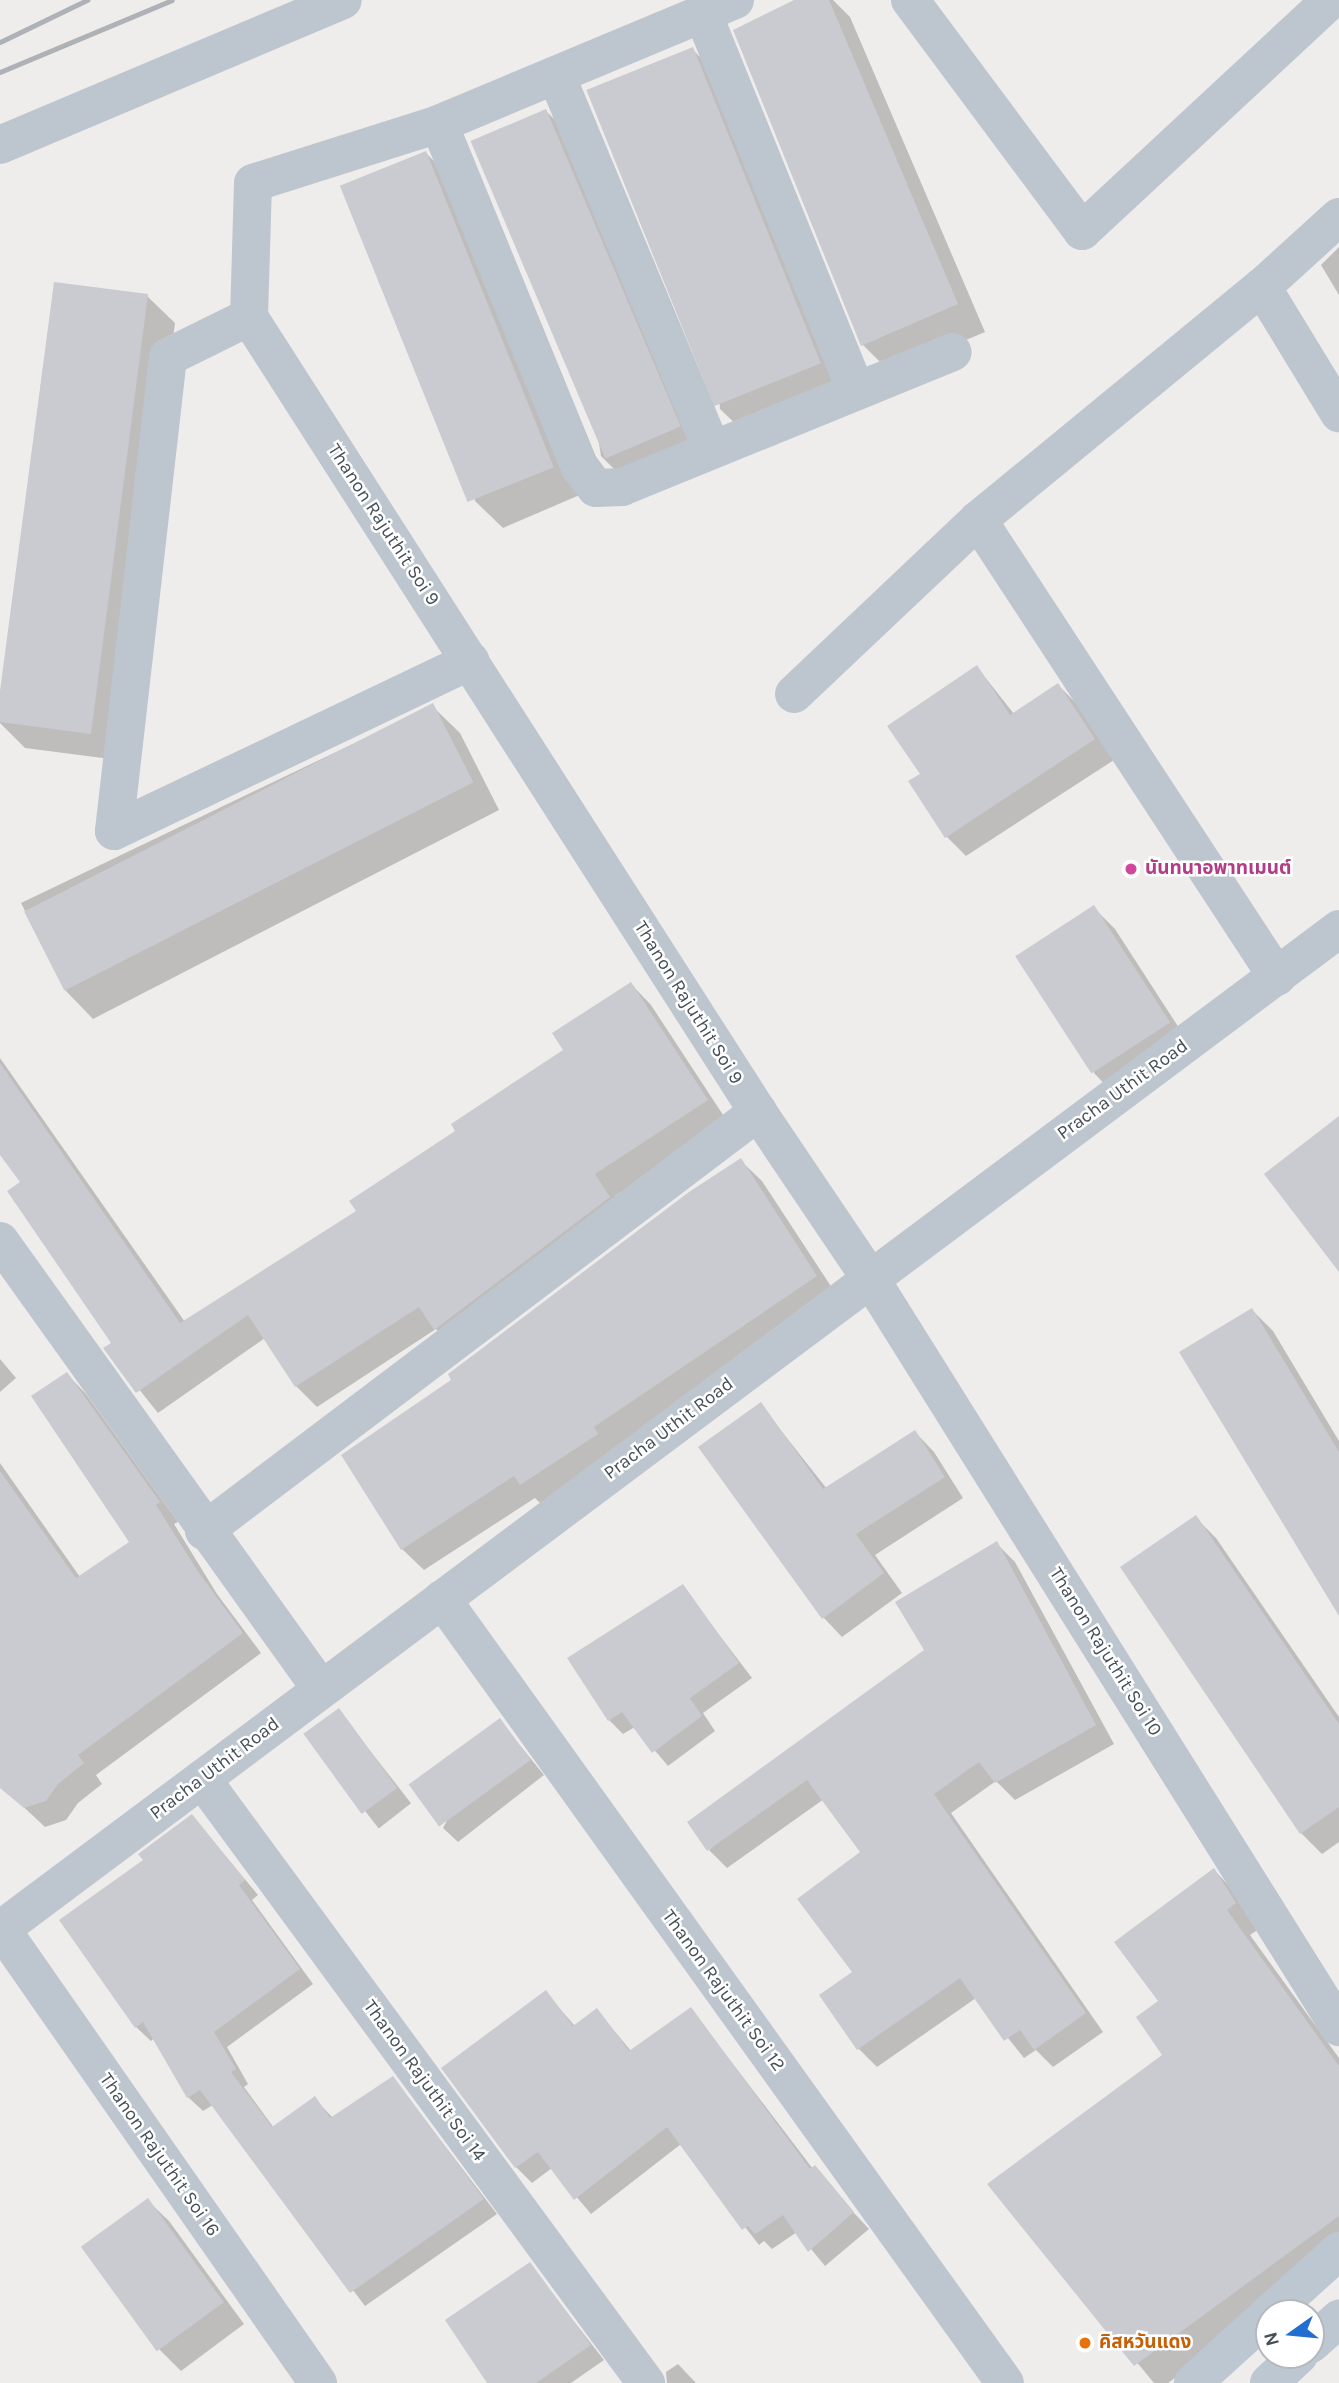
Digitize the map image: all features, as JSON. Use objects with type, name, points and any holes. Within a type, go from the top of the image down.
[{"type":"street","points":[[0,145],[343,0]]},
{"type":"street","points":[[910,0],[1082,231],[1331,0]]},
{"type":"street","points":[[471,662],[114,831],[168,357],[249,317],[253,183],[439,124],[719,7],[856,391]]},
{"type":"street","points":[[556,75],[712,450]]},
{"type":"street","points":[[439,124],[587,479],[606,490],[622,487],[952,352]]},
{"type":"street","points":[[794,694],[978,520],[1262,287],[1339,217]]},
{"type":"street","points":[[1262,287],[1339,413]]},
{"type":"street","name":"Thanon Rajuthit Soi 9","points":[[249,317],[758,1112],[870,1278]]},
{"type":"street","points":[[978,520],[1277,977]]},
{"type":"street","name":"Pracha Uthit Road","points":[[0,1929],[1339,929]]},
{"type":"street","points":[[204,1531],[758,1112]]},
{"type":"street","points":[[0,1241],[204,1531],[321,1689]]},
{"type":"street","name":"Thanon Rajuthit Soi 10","points":[[870,1278],[1339,2027]]},
{"type":"street","name":"Thanon Rajuthit Soi 12","points":[[442,1599],[1005,2383]]},
{"type":"street","name":"Thanon Rajuthit Soi 14","points":[[202,1779],[646,2383]]},
{"type":"street","name":"Thanon Rajuthit Soi 16","points":[[0,1929],[318,2383]]},
{"type":"street","points":[[1286,2299],[1339,2251]]},
{"type":"street","points":[[1325,2332],[1339,2319]]},
{"type":"street","points":[[1193,2383],[1255,2327]]},
{"type":"street","points":[[1269,2383],[1284,2369]]},
{"type":"building","points":[[794,0],[829,0],[958,304],[861,346],[733,30]]},
{"type":"building","points":[[693,47],[821,363],[714,406],[586,90]]},
{"type":"building","points":[[546,109],[681,427],[605,459],[471,141]]},
{"type":"building","points":[[426,151],[554,467],[468,502],[340,186]]},
{"type":"building","points":[[54,282],[148,294],[91,734],[0,722],[0,691]]},
{"type":"building","points":[[977,665],[1010,715],[1058,683],[1095,739],[945,838],[908,781],[920,774],[887,726]]},
{"type":"building","points":[[433,703],[473,782],[64,991],[24,911]]},
{"type":"building","points":[[1094,905],[1170,1022],[1091,1074],[1015,956]]},
{"type":"building","points":[[631,982],[708,1100],[595,1174],[610,1197],[434,1330],[419,1307],[295,1387],[248,1315],[136,1393],[103,1348],[111,1343],[7,1191],[20,1182],[0,1155],[0,1063],[180,1323],[356,1211],[349,1201],[455,1131],[451,1124],[563,1050],[552,1033]]},
{"type":"building","points":[[1339,1116],[1339,1272],[1264,1174]]},
{"type":"building","points":[[741,1158],[817,1276],[594,1427],[598,1434],[520,1485],[514,1476],[401,1550],[341,1455],[451,1380],[448,1374],[689,1192]]},
{"type":"building","points":[[1252,1308],[1339,1452],[1339,1616],[1179,1352]]},
{"type":"building","points":[[67,1372],[160,1502],[156,1505],[199,1573],[243,1633],[78,1755],[84,1763],[58,1784],[46,1801],[24,1808],[0,1788],[0,1471],[76,1578],[129,1542],[31,1396]]},
{"type":"building","points":[[761,1402],[823,1489],[915,1430],[945,1477],[856,1534],[884,1573],[822,1619],[698,1447]]},
{"type":"building","points":[[1196,1515],[1339,1724],[1339,1807],[1300,1834],[1120,1567]]},
{"type":"building","points":[[997,1541],[1096,1725],[995,1783],[979,1762],[934,1794],[1086,2013],[1034,2050],[1020,2030],[1004,2041],[960,1978],[857,2050],[819,1995],[852,1972],[797,1899],[860,1852],[807,1780],[707,1851],[687,1822],[924,1650],[895,1602]]},
{"type":"building","points":[[683,1584],[739,1663],[690,1698],[702,1716],[652,1753],[622,1712],[608,1721],[567,1658]]},
{"type":"building","points":[[339,1708],[397,1788],[362,1814],[303,1734]]},
{"type":"building","points":[[500,1718],[531,1760],[439,1826],[409,1784]]},
{"type":"building","points":[[192,1814],[245,1880],[239,1885],[300,1969],[214,2032],[236,2069],[231,2072],[272,2127],[315,2096],[330,2118],[393,2076],[484,2199],[350,2293],[200,2090],[187,2098],[143,2022],[135,2028],[59,1920],[143,1860],[138,1854]]},
{"type":"building","points":[[1214,1868],[1236,1903],[1227,1910],[1339,2066],[1339,2216],[1134,2366],[987,2184],[1162,2055],[1136,2017],[1158,2001],[1114,1942]]},
{"type":"building","points":[[546,1990],[573,2026],[597,2008],[629,2051],[691,2007],[810,2169],[815,2165],[854,2212],[808,2252],[783,2215],[755,2234],[748,2226],[742,2230],[667,2127],[574,2200],[538,2152],[515,2168],[441,2068]]},
{"type":"building","points":[[148,2198],[224,2302],[157,2351],[81,2247]]},
{"type":"building","points":[[530,2262],[591,2345],[536,2383],[487,2383],[445,2320]]},
{"type":"railway","points":[[0,42],[87,0]]},
{"type":"railway","points":[[0,72],[172,0]]},
{"type":"place","name":"นันทนาอพาทเมนต์","points":[[1131,869]]},
{"type":"place","name":"คิสหวันแดง","points":[[1085,2343]]}]
